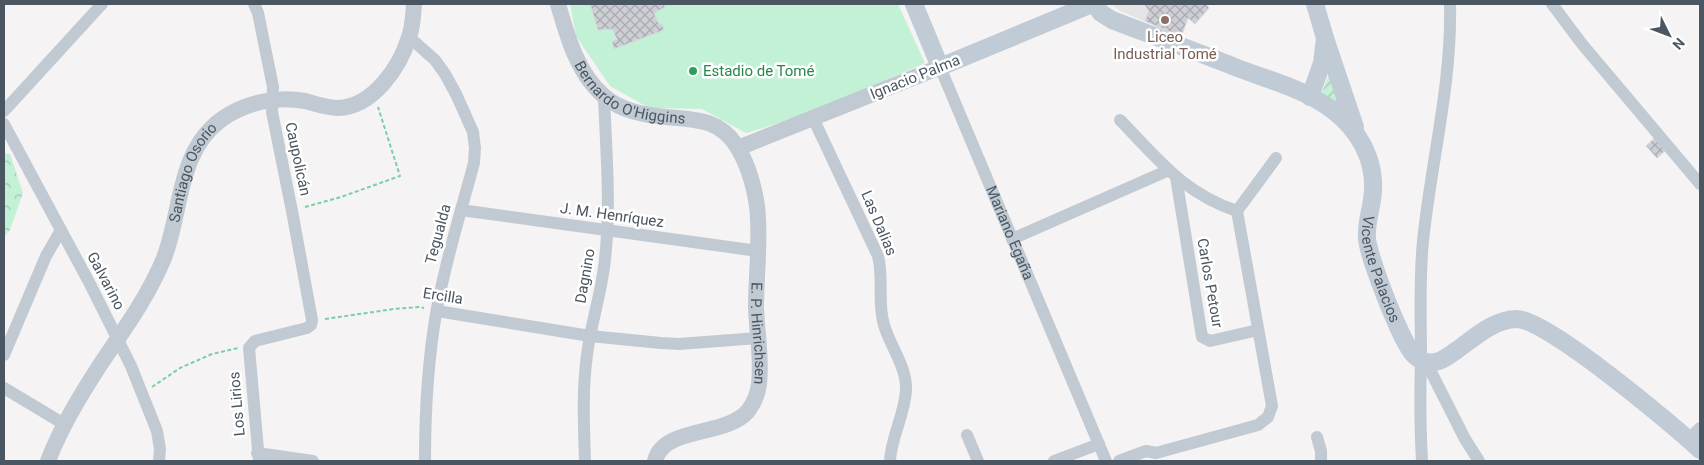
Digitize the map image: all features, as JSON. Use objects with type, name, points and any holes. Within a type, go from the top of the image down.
[{"type":"main road","name":"Mariano Egaña","points":[[914,4],[940,67]]},
{"type":"main road","name":"Ignacio Palma","points":[[940,67],[1093,4]]},
{"type":"main road","name":"Vicente Palacios","points":[[1093,4],[1101,13],[1112,20],[1298,91],[1336,113],[1358,137],[1369,160],[1373,182],[1372,203],[1367,230],[1368,250],[1403,337],[1412,353],[1424,361]]},
{"type":"main road","points":[[1315,4],[1358,137]]},
{"type":"main road","points":[[1310,97],[1322,63],[1325,38]]},
{"type":"main road","points":[[1424,361],[1432,363],[1442,360],[1477,335],[1502,322],[1523,320],[1566,344],[1696,439]]},
{"type":"street","points":[[4,111],[102,4]]},
{"type":"street","name":"Caupolicán","points":[[254,4],[258,13],[273,87],[272,112],[312,320]]},
{"type":"street","name":"Santiago Osorio","points":[[48,461],[64,424],[143,299],[163,260],[171,239],[185,176],[197,148],[210,129],[224,118],[253,104],[273,100],[290,99],[338,108],[355,105],[373,93],[396,67],[409,37],[414,4]]},
{"type":"street","name":"Bernardo O'Higgins","points":[[558,4],[567,34],[582,68],[604,96],[619,106],[636,112],[706,122],[727,134],[738,148]]},
{"type":"street","points":[[1422,461],[1419,401],[1424,361],[1420,284],[1423,242],[1447,72],[1450,4]]},
{"type":"street","points":[[1552,4],[1582,44],[1700,184]]},
{"type":"street","name":"Tegualda","points":[[409,37],[429,53],[445,74],[473,132],[475,155],[436,311],[428,384],[425,461]]},
{"type":"street","name":"Ignacio Palma","points":[[738,148],[940,67]]},
{"type":"street","name":"Mariano Egaña","points":[[940,67],[1106,461]]},
{"type":"street","name":"Dagnino","points":[[585,461],[584,394],[590,336],[603,276],[607,230],[604,96]]},
{"type":"street","name":"Las Dalias","points":[[813,118],[878,256],[881,275],[880,298],[884,323],[905,376],[906,395],[891,449],[890,461]]},
{"type":"street","points":[[1120,120],[1172,174],[1208,199],[1237,211]]},
{"type":"street","name":"Galvarino","points":[[4,124],[118,339],[157,431],[160,449],[159,461]]},
{"type":"street","name":"E. P. Hinrichsen","points":[[655,461],[662,448],[672,442],[686,436],[724,426],[740,419],[755,399],[760,383],[756,295],[759,236],[751,181],[738,148]]},
{"type":"street","points":[[1119,461],[1146,451],[1152,457],[1258,425],[1268,417],[1272,406],[1237,211],[1276,158]]},
{"type":"street","points":[[1012,239],[1172,174]]},
{"type":"street","name":"Carlos Petour","points":[[1172,174],[1202,337],[1210,341],[1258,330]]},
{"type":"street","name":"J. M. Henríquez","points":[[461,210],[758,251]]},
{"type":"street","points":[[4,355],[46,256],[61,230]]},
{"type":"street","name":"Ercilla","points":[[436,311],[590,336],[679,344],[758,338]]},
{"type":"street","points":[[250,345],[307,328],[311,326],[312,320]]},
{"type":"street","name":"Los Lirios","points":[[250,345],[248,350],[258,457]]},
{"type":"street","points":[[1424,361],[1465,439],[1479,461]]},
{"type":"street","points":[[4,388],[64,424]]},
{"type":"street","points":[[967,434],[978,461]]},
{"type":"street","points":[[1317,437],[1321,451],[1321,461]]},
{"type":"street","points":[[1054,461],[1099,444]]},
{"type":"street","points":[[258,457],[312,461]]},
{"type":"path","points":[[292,211],[341,197],[400,176],[373,93]]},
{"type":"path","name":"Ercilla","points":[[312,320],[419,307],[436,311]]},
{"type":"path","points":[[142,394],[180,368],[212,354],[250,345]]},
{"type":"shaded area","name":"Liceo Industrial Tomé","points":[[1112,4],[1199,4],[1188,18],[1181,37],[1120,11]]},
{"type":"green space","name":"Estadio de Tomé","points":[[570,4],[898,4],[925,63],[814,110],[746,133],[702,109],[649,108],[610,86],[576,36]]},
{"type":"green space","points":[[1331,69],[1344,108],[1322,93]]},
{"type":"green space","points":[[4,153],[10,154],[23,193],[10,230],[4,237]]},
{"type":"building","points":[[590,4],[664,4],[665,7],[654,13],[664,30],[614,49],[612,42],[617,39],[612,29],[598,30]]},
{"type":"building","name":"Liceo Industrial Tomé","points":[[1144,4],[1206,4],[1209,8],[1195,24],[1188,18],[1181,37],[1145,21],[1149,11]]},
{"type":"building","points":[[1657,136],[1668,148],[1657,158],[1646,146]]},
{"type":"place","name":"Liceo Industrial Tomé","points":[[1165,20]]},
{"type":"place","name":"Estadio de Tomé","points":[[693,71]]}]
